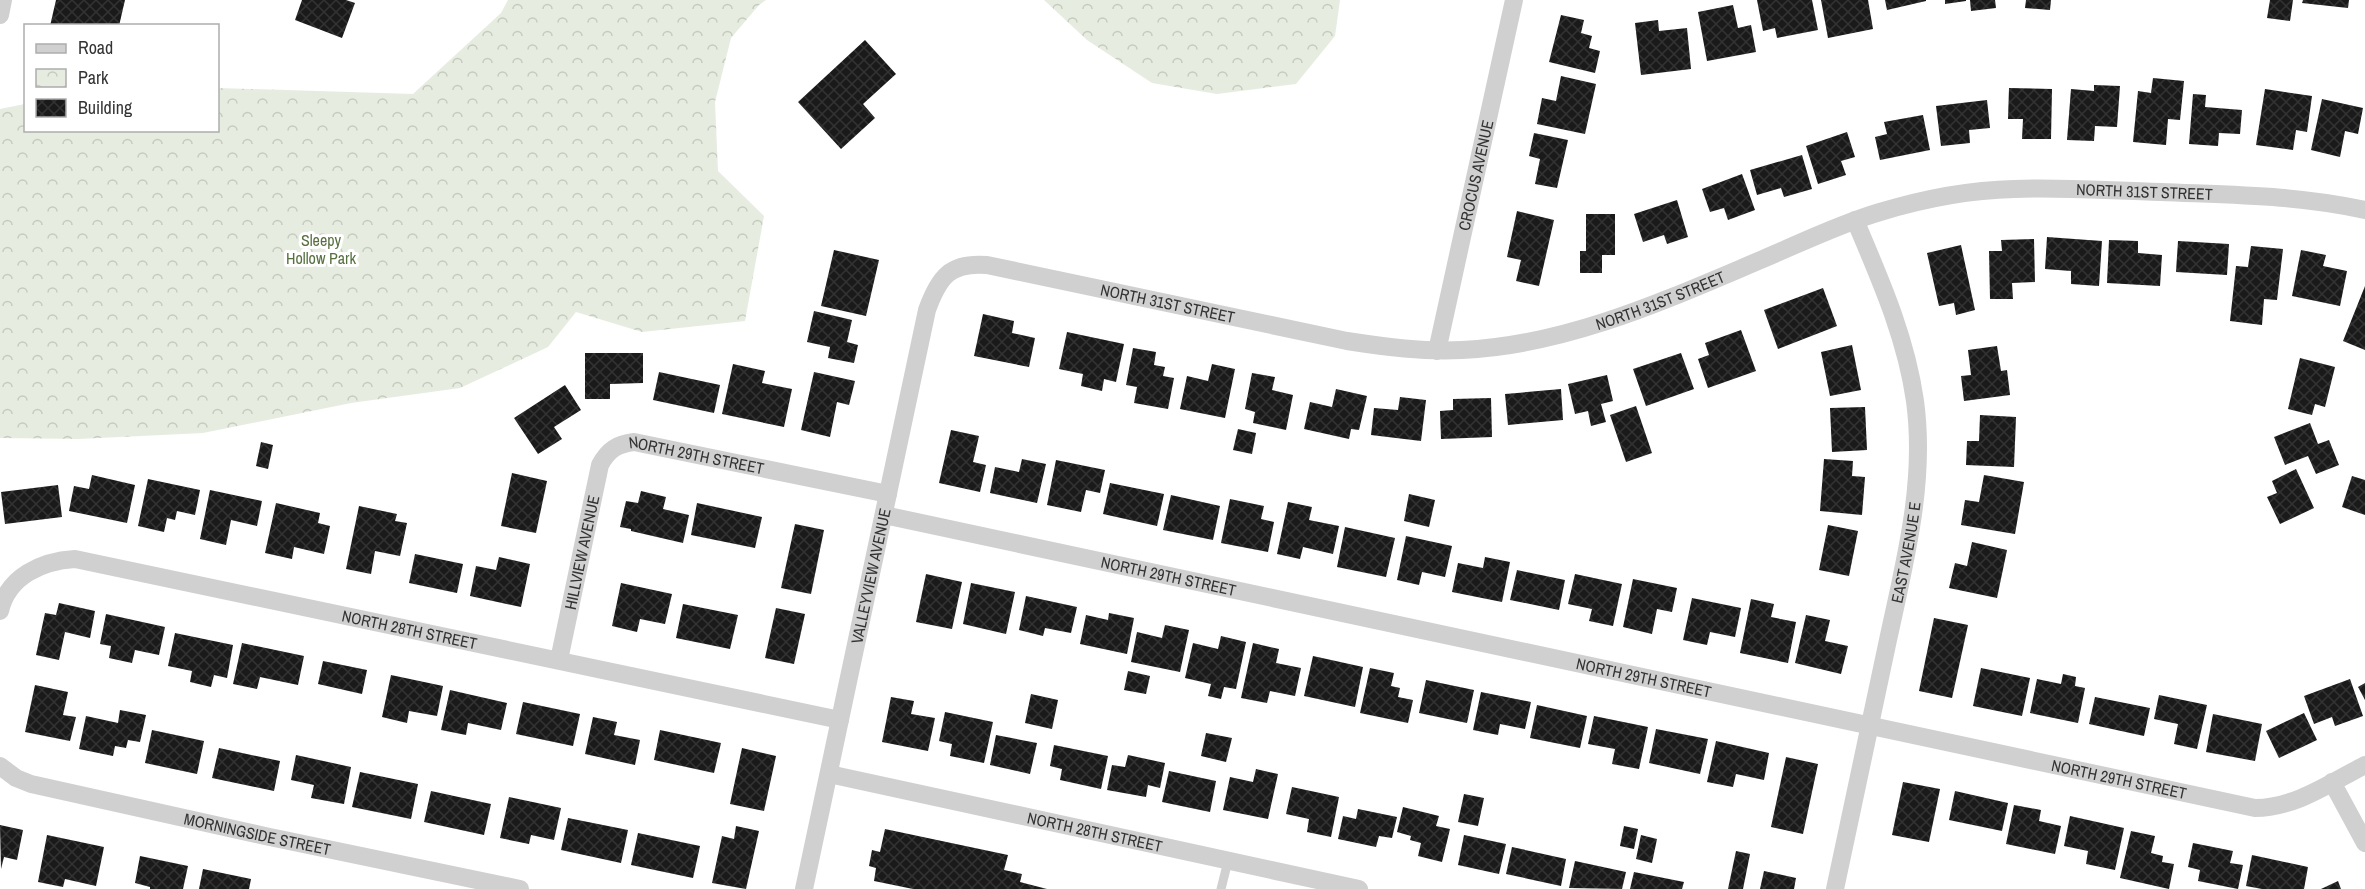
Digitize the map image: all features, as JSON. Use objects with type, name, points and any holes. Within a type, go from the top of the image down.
[{"type":"street","points":[[0,15],[3,0]]},
{"type":"street","name":"CROCUS AVENUE","points":[[1437,351],[1514,0]]},
{"type":"street","name":"NORTH 31ST STREET","points":[[950,270],[974,264],[987,265],[1347,340],[1405,349],[1437,351],[1520,344],[1591,327],[1681,293],[1855,220],[1935,198],[2012,189],[2263,196],[2316,201],[2365,210]]},
{"type":"street","name":"EAST AVENUE E","points":[[1835,889],[1910,534],[1918,475],[1918,442],[1911,376],[1893,311],[1855,220]]},
{"type":"street","name":"VALLEYVIEW AVENUE","points":[[804,889],[927,310],[940,281],[950,270]]},
{"type":"street","name":"NORTH 29TH STREET","points":[[612,448],[634,442],[888,494]]},
{"type":"street","name":"HILLVIEW AVENUE","points":[[559,660],[600,465],[612,448]]},
{"type":"street","name":"NORTH 29TH STREET","points":[[884,515],[2254,808],[2273,808],[2290,803],[2365,765]]},
{"type":"street","name":"NORTH 28TH STREET","points":[[0,611],[9,591],[31,569],[46,563],[75,559],[840,720]]},
{"type":"street","name":"MORNINGSIDE STREET","points":[[0,766],[16,778],[31,784],[520,889]]},
{"type":"street","name":"NORTH 28TH STREET","points":[[829,774],[1333,886],[1359,889]]},
{"type":"street","points":[[2332,782],[2365,843]]},
{"type":"lane","points":[[1221,889],[1228,861]]},
{"type":"green space","name":"Sleepy Hollow Park","points":[[508,0],[766,0],[731,38],[715,102],[718,171],[764,216],[745,321],[642,332],[576,312],[548,347],[460,388],[351,403],[203,433],[78,439],[0,438],[0,109],[24,104],[24,132],[219,132],[219,88],[413,94],[501,13]]},
{"type":"green space","points":[[1044,0],[1340,0],[1335,36],[1296,84],[1217,94],[1152,83],[1087,40]]},
{"type":"building","points":[[56,0],[125,0],[119,24],[50,24]]},
{"type":"building","points":[[302,0],[346,0],[355,3],[342,38],[295,20]]},
{"type":"building","points":[[1757,0],[1812,0],[1818,30],[1777,38],[1775,28],[1763,31]]},
{"type":"building","points":[[1821,0],[1868,0],[1873,29],[1828,38]]},
{"type":"building","points":[[1885,0],[1926,0],[1926,1],[1887,10]]},
{"type":"building","points":[[1945,0],[1966,0],[1966,1],[1945,4]]},
{"type":"building","points":[[1970,0],[1995,0],[1996,8],[1971,11]]},
{"type":"building","points":[[2026,0],[2051,0],[2050,10],[2025,8]]},
{"type":"building","points":[[2270,0],[2293,0],[2290,21],[2267,18]]},
{"type":"building","points":[[2303,0],[2349,0],[2348,8],[2302,3]]},
{"type":"building","points":[[1733,5],[1738,28],[1751,25],[1756,52],[1707,61],[1698,12]]},
{"type":"building","points":[[1561,15],[1584,20],[1581,33],[1592,36],[1589,48],[1600,51],[1595,73],[1549,62]]},
{"type":"building","points":[[1658,20],[1659,31],[1687,28],[1691,69],[1641,75],[1635,23]]},
{"type":"building","points":[[865,40],[896,74],[863,104],[875,118],[841,149],[798,102]]},
{"type":"building","points":[[1561,76],[1596,84],[1585,134],[1537,124],[1542,98],[1556,101]]},
{"type":"building","points":[[2153,78],[2184,81],[2180,120],[2168,119],[2166,145],[2133,142],[2138,91],[2151,93]]},
{"type":"building","points":[[2094,85],[2120,86],[2117,127],[2095,126],[2094,141],[2067,140],[2071,89],[2094,91]]},
{"type":"building","points":[[2009,88],[2052,89],[2051,139],[2022,139],[2023,119],[2008,119]]},
{"type":"building","points":[[2265,89],[2312,96],[2307,132],[2296,130],[2293,150],[2256,145]]},
{"type":"building","points":[[2193,94],[2206,95],[2205,107],[2242,110],[2240,134],[2219,133],[2218,146],[2189,144]]},
{"type":"building","points":[[2322,99],[2363,108],[2358,134],[2345,131],[2340,157],[2311,150]]},
{"type":"building","points":[[1987,100],[1990,128],[1969,130],[1970,143],[1941,146],[1936,106]]},
{"type":"building","points":[[1923,115],[1930,150],[1880,160],[1875,137],[1887,134],[1884,122]]},
{"type":"building","points":[[1847,132],[1855,157],[1841,161],[1846,175],[1818,184],[1806,146]]},
{"type":"building","points":[[1534,133],[1568,140],[1557,188],[1535,184],[1540,159],[1529,156]]},
{"type":"building","points":[[1802,155],[1812,189],[1784,197],[1781,188],[1757,195],[1750,170]]},
{"type":"building","points":[[1742,174],[1755,210],[1728,220],[1724,208],[1710,212],[1702,189]]},
{"type":"building","points":[[1677,200],[1688,237],[1667,244],[1664,235],[1643,242],[1634,214]]},
{"type":"building","points":[[1517,211],[1554,220],[1539,286],[1516,281],[1521,260],[1507,257]]},
{"type":"building","points":[[1586,214],[1615,214],[1615,255],[1602,255],[1602,273],[1580,273],[1580,251],[1586,251]]},
{"type":"building","points":[[2047,237],[2102,241],[2099,286],[2071,284],[2071,271],[2045,269]]},
{"type":"building","points":[[2034,239],[2035,282],[2012,283],[2013,299],[1990,299],[1989,251],[2002,251],[2001,240]]},
{"type":"building","points":[[2109,240],[2138,241],[2138,253],[2162,255],[2160,286],[2107,283]]},
{"type":"building","points":[[2178,241],[2229,244],[2227,275],[2176,272]]},
{"type":"building","points":[[1961,245],[1975,310],[1956,315],[1954,303],[1939,306],[1927,253]]},
{"type":"building","points":[[2251,246],[2283,249],[2277,300],[2264,299],[2262,325],[2230,321],[2236,266],[2248,267]]},
{"type":"building","points":[[834,250],[879,260],[866,316],[821,306]]},
{"type":"building","points":[[2301,250],[2326,255],[2323,266],[2347,271],[2340,306],[2292,296]]},
{"type":"building","points":[[2365,286],[2365,350],[2343,341]]},
{"type":"building","points":[[1823,288],[1837,326],[1778,349],[1764,310]]},
{"type":"building","points":[[814,311],[852,320],[847,342],[858,345],[854,363],[828,358],[830,347],[807,342]]},
{"type":"building","points":[[983,314],[1014,321],[1012,333],[1035,338],[1029,367],[974,356]]},
{"type":"building","points":[[1741,330],[1756,371],[1708,388],[1698,359],[1709,355],[1705,343]]},
{"type":"building","points":[[1067,332],[1124,344],[1116,382],[1104,379],[1102,391],[1081,386],[1083,374],[1059,369]]},
{"type":"building","points":[[1852,345],[1861,390],[1830,396],[1821,352]]},
{"type":"building","points":[[1997,346],[2001,371],[2007,370],[2010,395],[1964,401],[1961,376],[1971,375],[1968,350]]},
{"type":"building","points":[[1133,348],[1156,352],[1154,365],[1165,367],[1163,376],[1174,378],[1168,409],[1134,403],[1137,387],[1126,385]]},
{"type":"building","points":[[585,353],[643,353],[643,383],[610,384],[610,399],[585,399]]},
{"type":"building","points":[[1681,353],[1694,389],[1646,406],[1633,369]]},
{"type":"building","points":[[2300,358],[2335,367],[2325,407],[2315,404],[2312,415],[2288,409]]},
{"type":"building","points":[[733,364],[765,371],[762,383],[792,389],[784,427],[722,414]]},
{"type":"building","points":[[1212,364],[1235,369],[1225,418],[1180,409],[1187,376],[1208,381]]},
{"type":"building","points":[[659,372],[720,385],[714,413],[653,400]]},
{"type":"building","points":[[814,372],[855,381],[849,405],[837,402],[830,437],[801,430]]},
{"type":"building","points":[[1252,373],[1275,377],[1272,390],[1293,395],[1286,430],[1253,423],[1255,412],[1245,409]]},
{"type":"building","points":[[1607,375],[1613,401],[1601,404],[1606,422],[1591,426],[1588,411],[1575,414],[1568,384]]},
{"type":"building","points":[[565,385],[581,410],[554,427],[562,439],[538,454],[514,418]]},
{"type":"building","points":[[1336,389],[1367,396],[1359,430],[1351,429],[1349,439],[1304,429],[1310,402],[1332,407]]},
{"type":"building","points":[[1561,389],[1563,420],[1508,425],[1505,394]]},
{"type":"building","points":[[1400,397],[1426,400],[1421,441],[1371,435],[1374,408],[1398,410]]},
{"type":"building","points":[[1491,398],[1492,437],[1441,439],[1440,411],[1453,410],[1453,399]]},
{"type":"building","points":[[1636,406],[1652,453],[1626,462],[1610,415]]},
{"type":"building","points":[[1865,407],[1867,450],[1832,452],[1830,408]]},
{"type":"building","points":[[1980,415],[2016,417],[2014,467],[1966,465],[1967,441],[1979,441]]},
{"type":"building","points":[[2310,423],[2318,444],[2329,440],[2339,465],[2316,474],[2308,456],[2285,465],[2274,437]]},
{"type":"building","points":[[1238,429],[1256,433],[1252,454],[1233,450]]},
{"type":"building","points":[[951,430],[979,436],[973,462],[986,465],[980,492],[939,483]]},
{"type":"building","points":[[261,442],[273,445],[268,469],[256,466]]},
{"type":"building","points":[[1022,459],[1046,464],[1037,503],[990,493],[995,467],[1019,472]]},
{"type":"building","points":[[1824,459],[1853,461],[1852,476],[1865,477],[1862,515],[1820,511]]},
{"type":"building","points":[[1056,460],[1105,470],[1100,493],[1086,490],[1081,512],[1047,505]]},
{"type":"building","points":[[2296,469],[2314,508],[2280,524],[2267,497],[2277,493],[2272,481]]},
{"type":"building","points":[[512,473],[547,481],[536,533],[501,526]]},
{"type":"building","points":[[92,475],[135,485],[127,523],[69,511],[74,486],[89,489]]},
{"type":"building","points":[[1984,475],[2024,482],[2015,534],[1961,525],[1965,500],[1979,502]]},
{"type":"building","points":[[2352,476],[2365,480],[2365,515],[2342,507]]},
{"type":"building","points":[[148,479],[200,490],[195,515],[177,511],[175,520],[167,518],[164,532],[138,526]]},
{"type":"building","points":[[1110,483],[1164,494],[1157,526],[1103,514]]},
{"type":"building","points":[[58,485],[62,517],[5,524],[1,492]]},
{"type":"building","points":[[210,490],[262,501],[257,526],[231,520],[226,545],[200,539]]},
{"type":"building","points":[[641,491],[666,497],[663,509],[689,515],[683,543],[620,527],[626,501],[638,503]]},
{"type":"building","points":[[1409,494],[1435,500],[1429,527],[1404,521]]},
{"type":"building","points":[[1171,495],[1220,506],[1213,540],[1163,530]]},
{"type":"building","points":[[1230,499],[1264,506],[1261,519],[1274,522],[1268,552],[1221,543]]},
{"type":"building","points":[[1288,502],[1312,507],[1309,520],[1339,526],[1333,554],[1303,547],[1300,559],[1277,554]]},
{"type":"building","points":[[276,503],[320,513],[318,523],[330,526],[324,554],[294,547],[292,559],[265,553]]},
{"type":"building","points":[[697,503],[762,517],[755,548],[691,535]]},
{"type":"building","points":[[359,506],[397,514],[395,521],[407,523],[400,556],[375,551],[371,574],[346,569]]},
{"type":"building","points":[[795,524],[824,530],[811,594],[781,588]]},
{"type":"building","points":[[1828,525],[1858,531],[1849,576],[1819,570]]},
{"type":"building","points":[[1345,527],[1395,538],[1386,577],[1337,567]]},
{"type":"building","points":[[1406,536],[1452,546],[1445,577],[1422,572],[1419,585],[1397,580]]},
{"type":"building","points":[[1972,542],[2007,550],[1997,598],[1949,588],[1955,563],[1967,566]]},
{"type":"building","points":[[415,554],[463,564],[457,593],[409,583]]},
{"type":"building","points":[[499,557],[530,564],[521,607],[470,596],[476,566],[496,570]]},
{"type":"building","points":[[1485,557],[1510,562],[1502,602],[1452,592],[1458,563],[1483,568]]},
{"type":"building","points":[[1517,570],[1565,580],[1559,610],[1510,600]]},
{"type":"building","points":[[926,574],[962,582],[952,629],[916,622]]},
{"type":"building","points":[[1575,574],[1622,584],[1613,626],[1589,621],[1592,609],[1568,604]]},
{"type":"building","points":[[1633,579],[1677,588],[1672,612],[1657,609],[1652,634],[1623,627]]},
{"type":"building","points":[[621,583],[672,594],[665,624],[640,619],[637,632],[612,626]]},
{"type":"building","points":[[971,583],[1015,592],[1006,634],[963,624]]},
{"type":"building","points":[[1026,596],[1077,607],[1071,633],[1045,628],[1043,636],[1019,630]]},
{"type":"building","points":[[1692,598],[1741,608],[1735,637],[1710,632],[1707,645],[1683,640]]},
{"type":"building","points":[[1751,599],[1774,604],[1771,617],[1796,622],[1788,663],[1740,653]]},
{"type":"building","points":[[59,603],[95,611],[90,638],[65,632],[59,660],[36,655],[45,613],[56,615]]},
{"type":"building","points":[[683,604],[738,615],[730,649],[676,638]]},
{"type":"building","points":[[776,608],[805,614],[794,664],[765,658]]},
{"type":"building","points":[[1109,613],[1134,618],[1127,654],[1080,644],[1086,615],[1108,620]]},
{"type":"building","points":[[106,614],[165,627],[159,655],[135,650],[132,663],[109,658],[111,646],[100,644]]},
{"type":"building","points":[[1806,615],[1830,620],[1825,641],[1848,646],[1841,674],[1795,663]]},
{"type":"building","points":[[1934,618],[1968,625],[1952,698],[1919,691]]},
{"type":"building","points":[[1165,625],[1189,630],[1180,672],[1131,662],[1137,632],[1162,638]]},
{"type":"building","points":[[175,633],[233,645],[227,678],[214,675],[211,687],[190,682],[192,671],[168,666]]},
{"type":"building","points":[[1221,636],[1246,642],[1236,689],[1224,687],[1221,699],[1208,696],[1211,684],[1185,678],[1193,643],[1218,649]]},
{"type":"building","points":[[242,643],[304,656],[298,685],[260,677],[257,689],[233,684]]},
{"type":"building","points":[[1253,643],[1279,649],[1276,663],[1301,668],[1295,696],[1270,691],[1267,703],[1241,698]]},
{"type":"building","points":[[1313,656],[1363,667],[1355,707],[1304,696]]},
{"type":"building","points":[[323,661],[367,670],[362,694],[318,684]]},
{"type":"building","points":[[1370,668],[1394,673],[1391,686],[1400,688],[1398,697],[1413,700],[1408,723],[1360,713]]},
{"type":"building","points":[[1981,668],[2030,678],[2022,716],[1973,706]]},
{"type":"building","points":[[1128,671],[1150,676],[1146,694],[1124,690]]},
{"type":"building","points":[[2063,674],[2076,677],[2075,686],[2085,688],[2078,723],[2030,713],[2037,679],[2061,684]]},
{"type":"building","points":[[391,675],[443,686],[437,716],[409,711],[407,723],[382,717]]},
{"type":"building","points":[[2350,679],[2363,716],[2335,726],[2332,717],[2314,724],[2304,696]]},
{"type":"building","points":[[1426,680],[1474,690],[1467,723],[1419,713]]},
{"type":"building","points":[[2365,683],[2365,700],[2358,687]]},
{"type":"building","points":[[35,685],[68,692],[63,715],[76,717],[70,741],[25,732]]},
{"type":"building","points":[[450,690],[507,703],[501,730],[468,723],[466,735],[441,730]]},
{"type":"building","points":[[1481,692],[1531,702],[1525,729],[1500,724],[1498,735],[1473,730]]},
{"type":"building","points":[[1031,694],[1058,700],[1052,729],[1025,723]]},
{"type":"building","points":[[2159,695],[2207,705],[2197,749],[2174,744],[2178,724],[2154,719]]},
{"type":"building","points":[[891,697],[914,701],[911,714],[935,718],[928,751],[882,742]]},
{"type":"building","points":[[2095,697],[2150,708],[2144,736],[2089,724]]},
{"type":"building","points":[[523,702],[580,714],[573,746],[516,734]]},
{"type":"building","points":[[1537,705],[1587,716],[1580,748],[1530,738]]},
{"type":"building","points":[[120,710],[146,715],[140,742],[128,740],[126,748],[115,746],[113,756],[79,749],[86,716],[118,723]]},
{"type":"building","points":[[945,712],[993,722],[984,763],[950,756],[952,744],[939,741]]},
{"type":"building","points":[[2304,713],[2317,740],[2279,758],[2266,731]]},
{"type":"building","points":[[2213,714],[2262,724],[2255,761],[2206,752]]},
{"type":"building","points":[[1594,716],[1648,727],[1639,769],[1612,764],[1615,749],[1588,744]]},
{"type":"building","points":[[593,717],[617,722],[614,735],[640,740],[635,765],[585,754]]},
{"type":"building","points":[[1656,729],[1708,739],[1700,774],[1649,763]]},
{"type":"building","points":[[152,730],[204,741],[197,774],[145,763]]},
{"type":"building","points":[[660,730],[721,743],[714,773],[654,760]]},
{"type":"building","points":[[1206,733],[1232,738],[1226,762],[1201,756]]},
{"type":"building","points":[[996,735],[1037,743],[1030,774],[990,765]]},
{"type":"building","points":[[1716,741],[1769,753],[1764,780],[1736,774],[1733,787],[1707,782]]},
{"type":"building","points":[[1054,745],[1108,756],[1101,789],[1060,780],[1062,769],[1050,766]]},
{"type":"building","points":[[219,748],[280,761],[274,791],[212,778]]},
{"type":"building","points":[[742,748],[776,756],[764,811],[730,804]]},
{"type":"building","points":[[296,755],[351,767],[344,804],[311,798],[314,785],[291,780]]},
{"type":"building","points":[[1128,755],[1165,763],[1160,788],[1148,785],[1146,797],[1107,790],[1112,765],[1125,767]]},
{"type":"building","points":[[1786,757],[1818,764],[1803,834],[1771,827]]},
{"type":"building","points":[[1256,769],[1278,774],[1268,819],[1223,810],[1230,777],[1253,782]]},
{"type":"building","points":[[1169,771],[1216,781],[1210,812],[1162,802]]},
{"type":"building","points":[[360,772],[418,784],[411,819],[352,807]]},
{"type":"building","points":[[1903,782],[1940,789],[1929,842],[1892,835]]},
{"type":"building","points":[[1292,787],[1339,797],[1331,837],[1307,832],[1309,819],[1286,814]]},
{"type":"building","points":[[431,791],[491,804],[484,835],[424,822]]},
{"type":"building","points":[[1955,791],[2008,803],[2002,831],[1949,820]]},
{"type":"building","points":[[1464,794],[1484,798],[1478,826],[1458,822]]},
{"type":"building","points":[[509,797],[561,808],[554,840],[531,835],[529,844],[500,838]]},
{"type":"building","points":[[2014,805],[2041,810],[2039,821],[2061,826],[2055,854],[2006,844]]},
{"type":"building","points":[[1403,807],[1439,816],[1436,826],[1450,829],[1442,862],[1418,856],[1421,843],[1410,840],[1411,836],[1397,832]]},
{"type":"building","points":[[1358,809],[1397,817],[1392,838],[1379,836],[1376,847],[1338,839],[1343,816],[1356,819]]},
{"type":"building","points":[[2070,816],[2124,828],[2115,870],[2086,864],[2088,851],[2064,846]]},
{"type":"building","points":[[568,818],[628,830],[621,863],[561,850]]},
{"type":"building","points":[[0,825],[23,830],[17,860],[4,857],[1,869]]},
{"type":"building","points":[[736,826],[759,831],[746,889],[712,883],[722,836],[734,839]]},
{"type":"building","points":[[1624,826],[1638,829],[1634,849],[1620,846]]},
{"type":"building","points":[[885,829],[1008,855],[1004,870],[1022,874],[1020,882],[1047,889],[913,889],[874,881],[876,868],[869,866],[872,850],[880,852]]},
{"type":"building","points":[[2131,831],[2155,836],[2151,853],[2163,856],[2162,862],[2174,864],[2169,889],[2120,878]]},
{"type":"building","points":[[638,833],[700,846],[693,878],[631,865]]},
{"type":"building","points":[[47,835],[104,847],[96,886],[65,879],[63,887],[38,882]]},
{"type":"building","points":[[1464,835],[1506,844],[1499,874],[1458,865]]},
{"type":"building","points":[[1641,835],[1657,839],[1652,863],[1636,859]]},
{"type":"building","points":[[2193,843],[2233,851],[2230,863],[2243,865],[2238,889],[2198,881],[2200,870],[2188,867]]},
{"type":"building","points":[[1512,847],[1566,859],[1561,886],[1506,874]]},
{"type":"building","points":[[1736,851],[1750,854],[1743,889],[1728,889]]},
{"type":"building","points":[[2252,855],[2308,867],[2304,889],[2262,889],[2246,886]]},
{"type":"building","points":[[140,856],[188,866],[183,889],[150,889],[150,887],[135,883]]},
{"type":"building","points":[[1575,861],[1626,872],[1622,889],[1569,888]]},
{"type":"building","points":[[203,869],[251,879],[249,889],[199,889]]},
{"type":"building","points":[[1764,871],[1796,878],[1794,889],[1760,889]]},
{"type":"building","points":[[1634,872],[1684,882],[1682,889],[1630,889]]},
{"type":"building","points":[[2338,881],[2341,889],[2321,889]]}]
